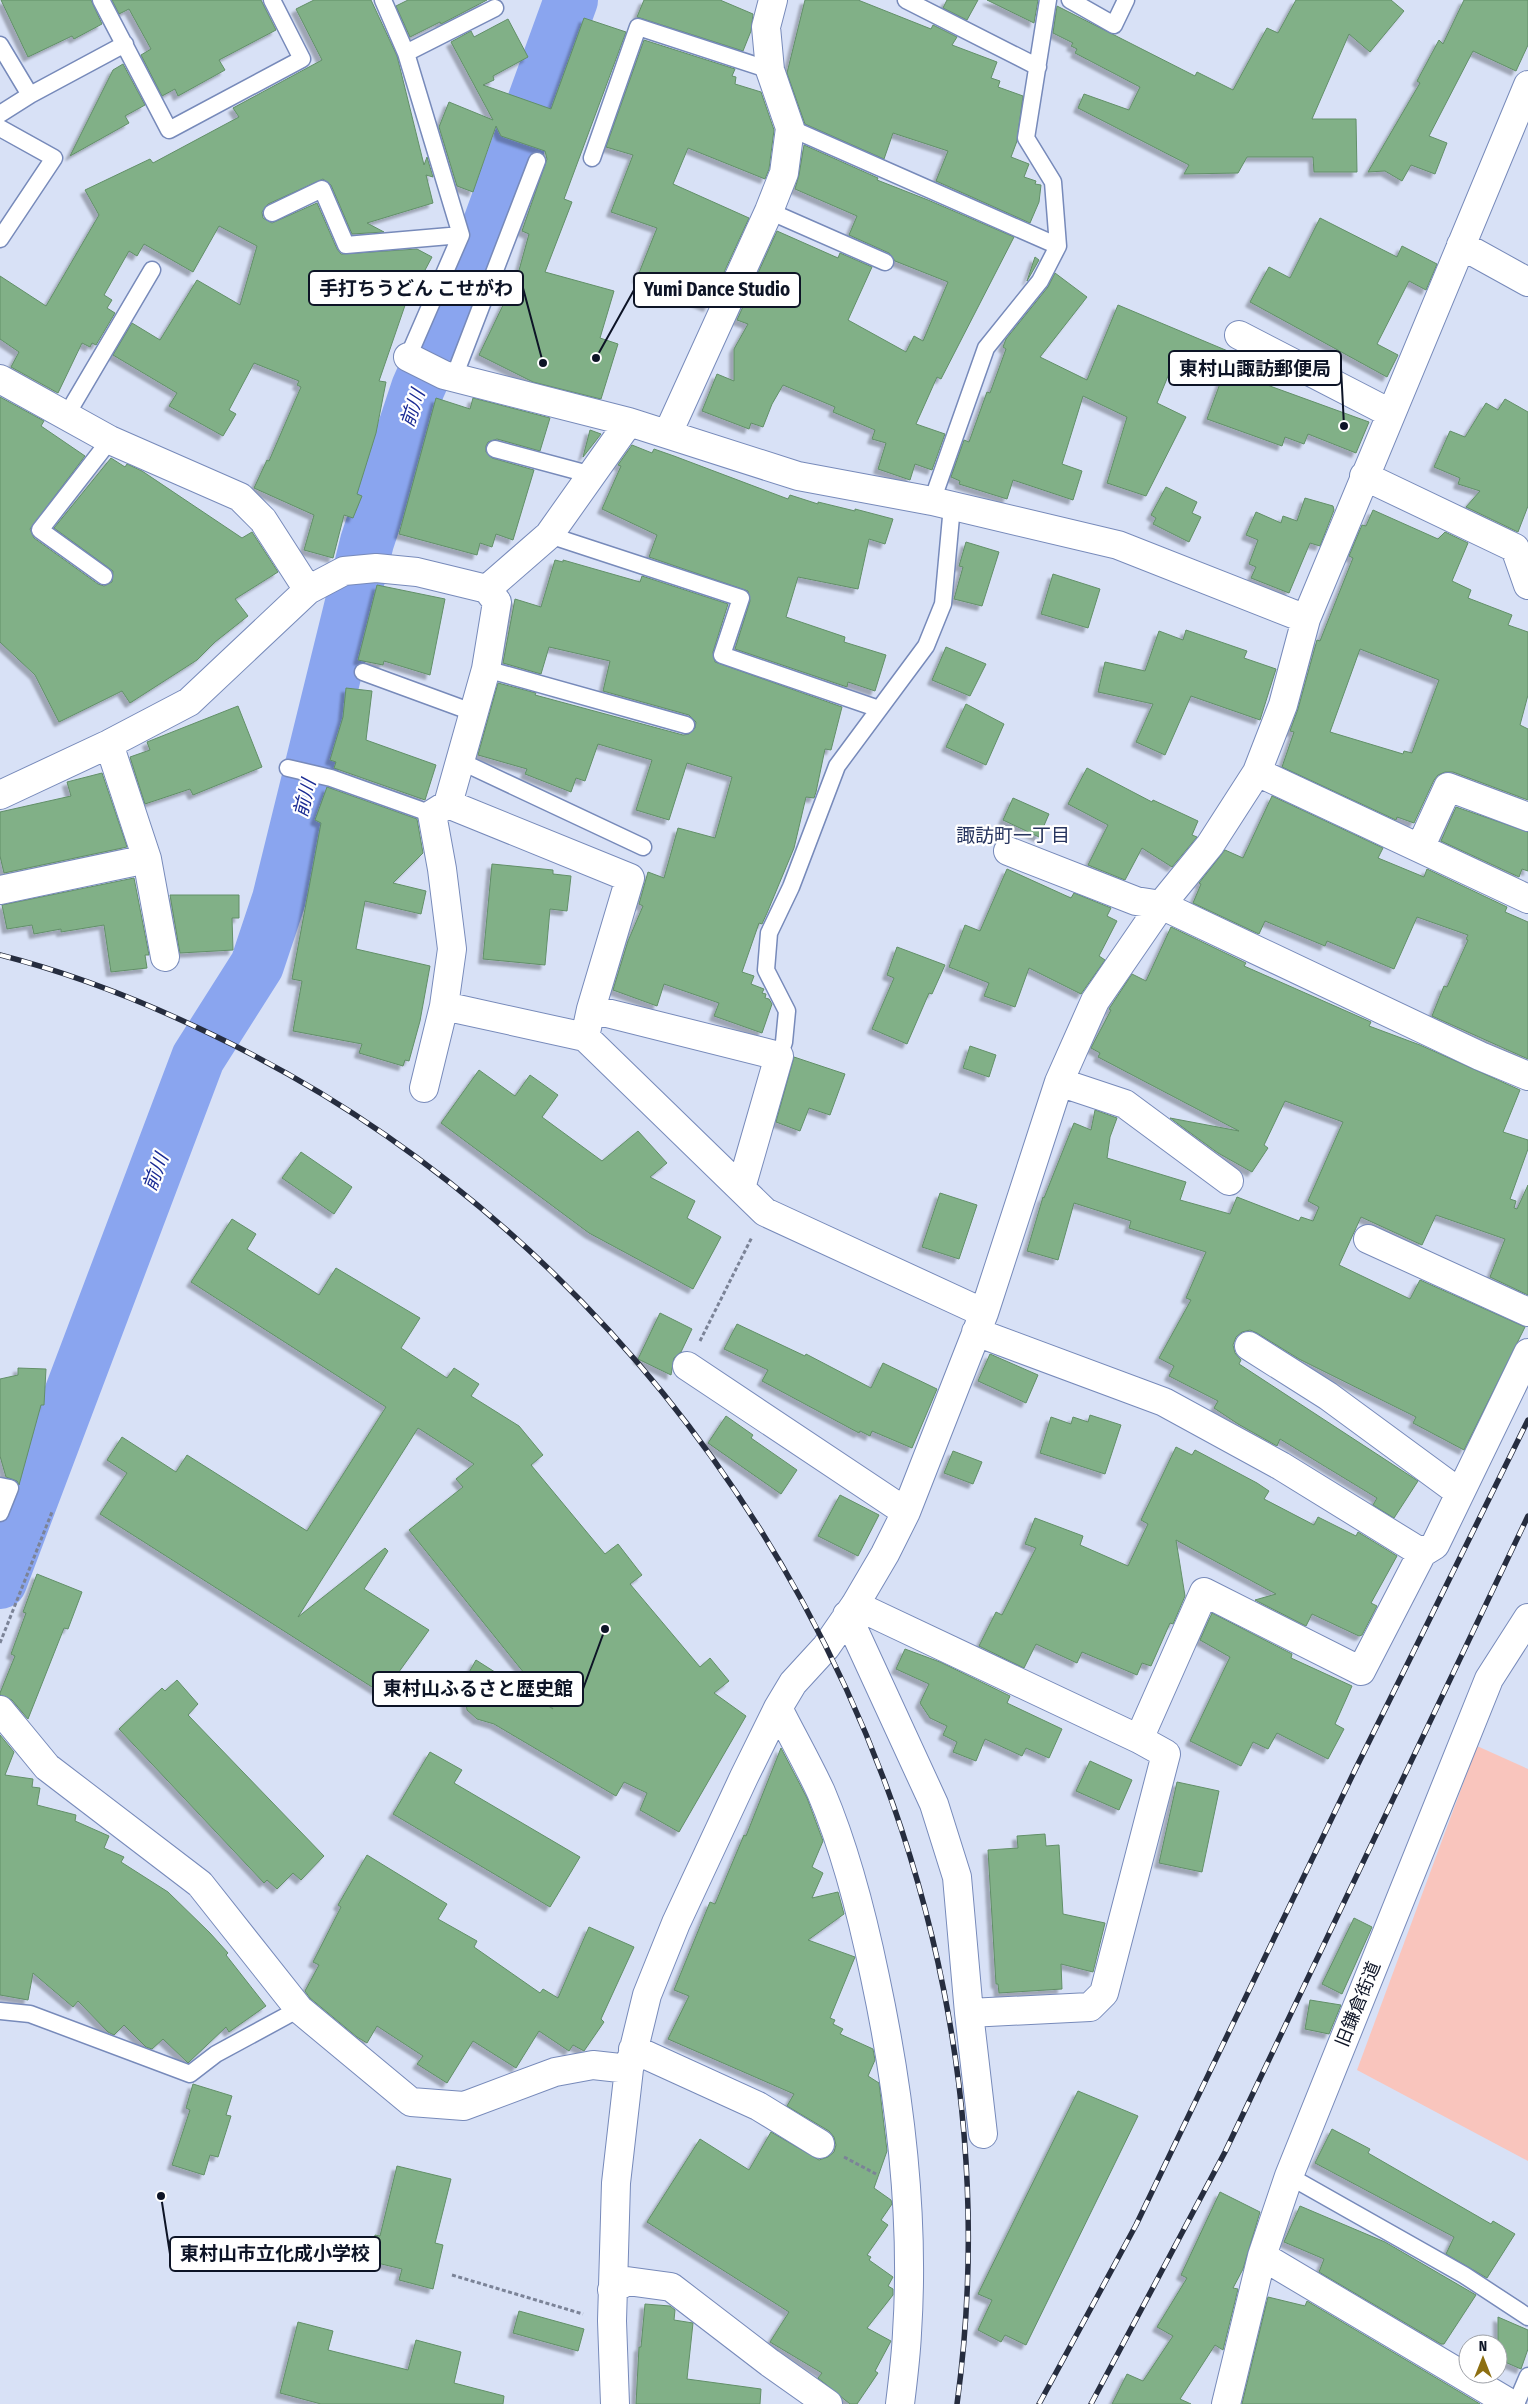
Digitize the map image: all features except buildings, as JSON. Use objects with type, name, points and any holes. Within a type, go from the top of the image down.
[{"type":"street","points":[[668,433],[769,211],[784,173],[790,128],[770,70],[766,27],[773,0]]},
{"type":"street","points":[[615,2404],[612,2290],[616,2183],[631,2059],[647,1995],[676,1923],[778,1708],[793,1683],[826,1647],[851,1610],[885,1554],[906,1512],[980,1322],[1059,1082],[1095,1001],[1161,905],[1210,844],[1257,772],[1283,705],[1306,619],[1390,413],[1528,85]]},
{"type":"street","points":[[1461,245],[1528,282]]},
{"type":"street","points":[[1239,335],[1390,413]]},
{"type":"street","points":[[408,357],[449,376],[668,433],[798,476],[942,503],[1118,544],[1306,619]]},
{"type":"street","points":[[0,379],[110,440],[240,497],[264,520],[308,590]]},
{"type":"street","points":[[487,589],[549,536],[629,422]]},
{"type":"street","points":[[1364,476],[1515,548],[1528,585]]},
{"type":"street","points":[[0,796],[109,744],[189,702],[308,590],[344,571],[376,568],[417,572],[487,589],[497,602],[486,669],[472,712],[460,761],[440,809],[442,869],[452,949],[444,1006],[424,1088]]},
{"type":"street","points":[[109,744],[147,859],[165,957]]},
{"type":"street","points":[[1257,772],[1528,899]]},
{"type":"street","points":[[1420,848],[1448,787],[1528,818]]},
{"type":"street","points":[[440,809],[630,878],[591,1009],[585,1037]]},
{"type":"street","points":[[1008,851],[1136,901],[1161,905],[1480,1056],[1528,1076]]},
{"type":"street","points":[[0,890],[147,859]]},
{"type":"street","points":[[444,1006],[585,1037],[765,1212],[980,1322],[1164,1402],[1281,1466],[1422,1553]]},
{"type":"street","points":[[591,1009],[779,1056],[741,1188]]},
{"type":"street","points":[[1059,1082],[1126,1104],[1229,1181]]},
{"type":"street","points":[[1368,1239],[1528,1312]]},
{"type":"street","points":[[1249,1346],[1328,1396],[1460,1493]]},
{"type":"street","points":[[1139,1739],[1204,1592],[1361,1671],[1422,1553],[1435,1545],[1528,1353]]},
{"type":"street","points":[[687,1366],[906,1512]]},
{"type":"street","points":[[851,1610],[1139,1739],[1166,1754],[1104,1993],[1090,2007],[969,2013]]},
{"type":"street","points":[[851,1610],[934,1804],[957,1877],[969,2013],[983,2134]]},
{"type":"street","name":"旧鎌倉街道","points":[[1226,2404],[1262,2256],[1289,2176],[1489,1679],[1528,1618]]},
{"type":"street","points":[[778,1708],[821,1793],[859,1901],[890,2044],[907,2191],[909,2249],[908,2332],[900,2404]]},
{"type":"street","points":[[0,1710],[47,1767],[200,1884],[299,2008],[412,2102],[464,2106],[555,2072],[631,2059],[758,2106],[820,2144]]},
{"type":"street","points":[[1262,2256],[1512,2404]]},
{"type":"street","points":[[612,2290],[627,2281],[671,2286],[770,2363],[828,2404]]},
{"type":"lane","points":[[102,0],[169,130],[302,59],[272,0]]},
{"type":"lane","points":[[383,0],[406,53],[461,236],[408,357]]},
{"type":"lane","points":[[906,0],[1038,67]]},
{"type":"lane","points":[[779,1056],[784,1042],[787,1011],[766,970],[769,933],[791,887],[837,766],[926,646],[943,604],[942,503],[986,348],[1040,281],[1058,246],[1054,182],[1026,138],[1048,0]]},
{"type":"lane","points":[[1070,0],[1114,25],[1126,0]]},
{"type":"lane","points":[[406,53],[494,8]]},
{"type":"lane","points":[[592,158],[638,27],[770,70]]},
{"type":"lane","points":[[0,114],[125,44]]},
{"type":"lane","points":[[0,45],[30,96]]},
{"type":"lane","points":[[0,128],[54,158],[0,239]]},
{"type":"lane","points":[[790,128],[1058,246]]},
{"type":"lane","points":[[449,376],[537,161]]},
{"type":"lane","points":[[272,213],[322,189],[346,245],[461,236]]},
{"type":"lane","points":[[769,211],[885,262]]},
{"type":"lane","points":[[66,416],[152,270]]},
{"type":"lane","points":[[104,576],[40,530],[110,440]]},
{"type":"lane","points":[[495,449],[592,475]]},
{"type":"lane","points":[[549,536],[741,598],[722,655],[879,709]]},
{"type":"lane","points":[[486,669],[686,725]]},
{"type":"lane","points":[[363,672],[472,712]]},
{"type":"lane","points":[[460,761],[643,846]]},
{"type":"lane","points":[[288,768],[331,778],[440,809]]},
{"type":"lane","points":[[0,1486],[10,1488],[0,1513]]},
{"type":"lane","points":[[0,2011],[30,2014],[190,2074],[216,2054],[299,2008]]},
{"type":"lane","points":[[1289,2176],[1464,2276],[1528,2318]]},
{"type":"lane","points":[[1516,2404],[1528,2376]]},
{"type":"path","points":[[687,1366],[753,1235]]},
{"type":"path","points":[[0,1643],[52,1512]]},
{"type":"path","points":[[820,2144],[907,2191]]},
{"type":"path","points":[[452,2275],[586,2315]]},
{"type":"shaded area","points":[[1477,1746],[1528,1769],[1528,2161],[1357,2070]]},
{"type":"waterway","name":"前川","points":[[0,1582],[198,1058],[257,965],[279,899],[367,542],[418,388],[485,237],[571,0]]},
{"type":"railway","points":[[0,955],[82,980],[135,1000],[213,1035],[393,1140],[553,1273],[690,1428],[802,1602],[888,1790],[944,1990],[968,2196],[957,2404]]},
{"type":"railway","points":[[1039,2404],[1136,2225],[1356,1768],[1528,1420]]},
{"type":"railway","points":[[1091,2404],[1225,2152],[1528,1516]]},
{"type":"place","name":"Yumi Dance Studio","points":[[596,358]]},
{"type":"place","name":"手打ちうどん こせがわ","points":[[543,363]]},
{"type":"place","name":"東村山諏訪郵便局","points":[[1344,426]]},
{"type":"place","name":"東村山ふるさと歴史館","points":[[605,1629]]},
{"type":"place","name":"東村山市立化成小学校","points":[[161,2196]]},
{"type":"district","name":"諏訪町一丁目","points":[[1013,835]]}]
